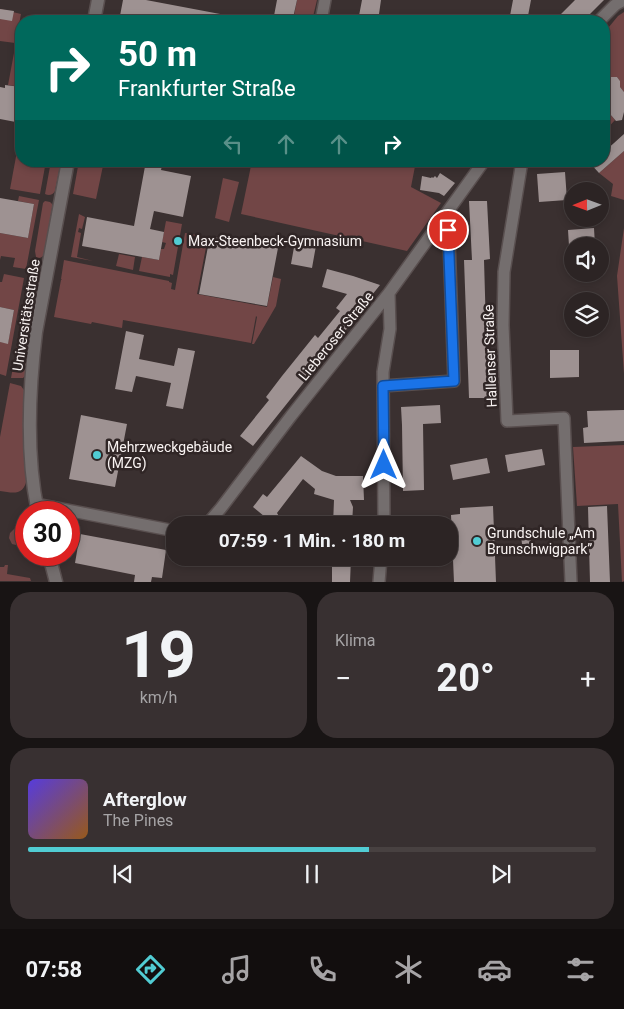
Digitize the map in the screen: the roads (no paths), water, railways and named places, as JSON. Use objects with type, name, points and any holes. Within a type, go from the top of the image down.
[{"type":"street","points":[[95,15],[98,0]]},
{"type":"street","points":[[322,15],[325,0]]},
{"type":"street","points":[[605,15],[615,5],[624,0]]},
{"type":"street","name":"Universitätsstraße","points":[[36,501],[32,469],[30,409],[32,358],[67,167]]},
{"type":"street","name":"Lieberoser Straße","points":[[214,516],[291,416],[389,294],[480,167]]},
{"type":"street","name":"Hallenser Straße","points":[[521,167],[504,272],[503,325],[507,421],[564,418],[571,582]]},
{"type":"street","points":[[383,386],[454,381],[448,211]]},
{"type":"street","points":[[384,516],[383,372],[390,329],[389,294]]},
{"type":"street","points":[[80,515],[166,530]]},
{"type":"street","points":[[52,566],[56,582]]},
{"type":"street","points":[[379,582],[380,566]]},
{"type":"place","name":"Max-Steenbeck-Gymnasium","points":[[178,241]]},
{"type":"place","name":"Mehrzweckgebäude (MZG)","points":[[97,455]]},
{"type":"place","name":"Grundschule „Am Brunschwigpark”","points":[[477,541]]}]
